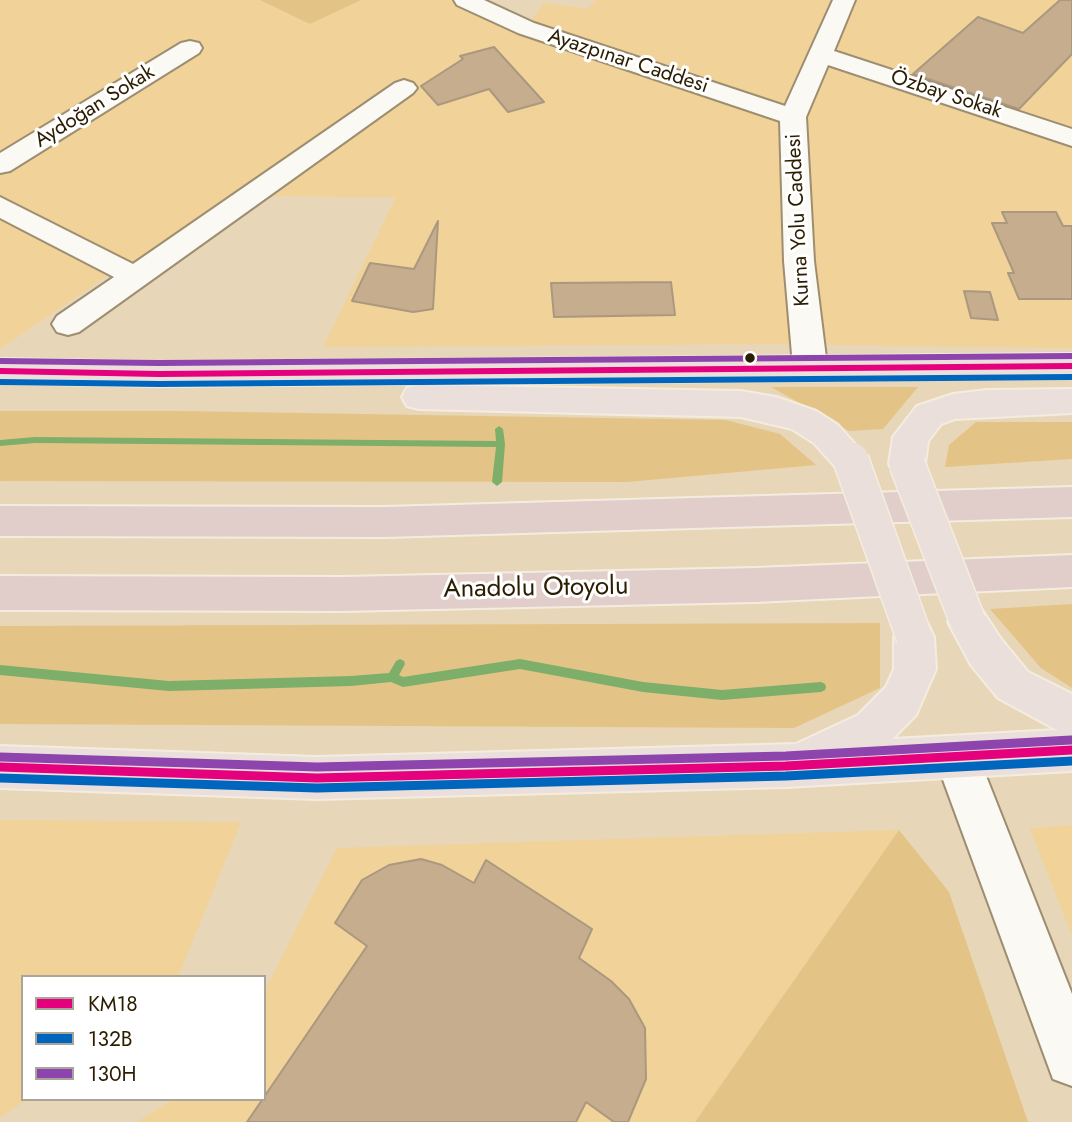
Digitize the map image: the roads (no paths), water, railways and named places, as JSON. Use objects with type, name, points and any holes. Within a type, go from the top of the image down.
[{"type":"highway","points":[[0,521],[385,522],[1072,502]]},
{"type":"highway","name":"Anadolu Otoyolu","points":[[0,593],[370,593],[755,585],[1072,570]]},
{"type":"main road","points":[[0,371],[323,373],[810,366],[1072,366]]},
{"type":"main road","points":[[16,394],[323,373]]},
{"type":"main road","points":[[16,394],[475,397],[741,404],[776,410],[804,420],[826,434],[851,460],[914,637],[915,669],[901,701],[873,729],[835,749],[786,766]]},
{"type":"main road","points":[[1072,401],[987,403],[953,407],[929,415],[911,437],[907,464],[968,622],[986,652],[1013,685],[1072,716]]},
{"type":"main road","points":[[0,767],[317,778],[786,766],[1072,750]]},
{"type":"street","name":"Ayazpınar Caddesi","points":[[465,0],[526,28],[793,117]]},
{"type":"street","name":"Kurna Yolu Caddesi","points":[[810,366],[799,261],[793,117],[844,0]]},
{"type":"street","name":"Aydoğan Sokak","points":[[0,165],[190,48]]},
{"type":"street","name":"Özbay Sokak","points":[[819,54],[971,102],[1072,138]]},
{"type":"street","points":[[68,324],[404,88]]},
{"type":"street","points":[[0,206],[121,269]]},
{"type":"street","points":[[957,758],[1072,1060]]},
{"type":"waterway","points":[[499,429],[501,444]]},
{"type":"waterway","points":[[0,443],[35,440],[501,444]]},
{"type":"waterway","points":[[497,482],[501,444]]},
{"type":"waterway","points":[[392,677],[400,664]]},
{"type":"waterway","points":[[392,677],[403,682],[520,664],[643,687],[722,695],[821,687]]},
{"type":"waterway","points":[[0,670],[169,686],[351,681],[392,677]]}]
